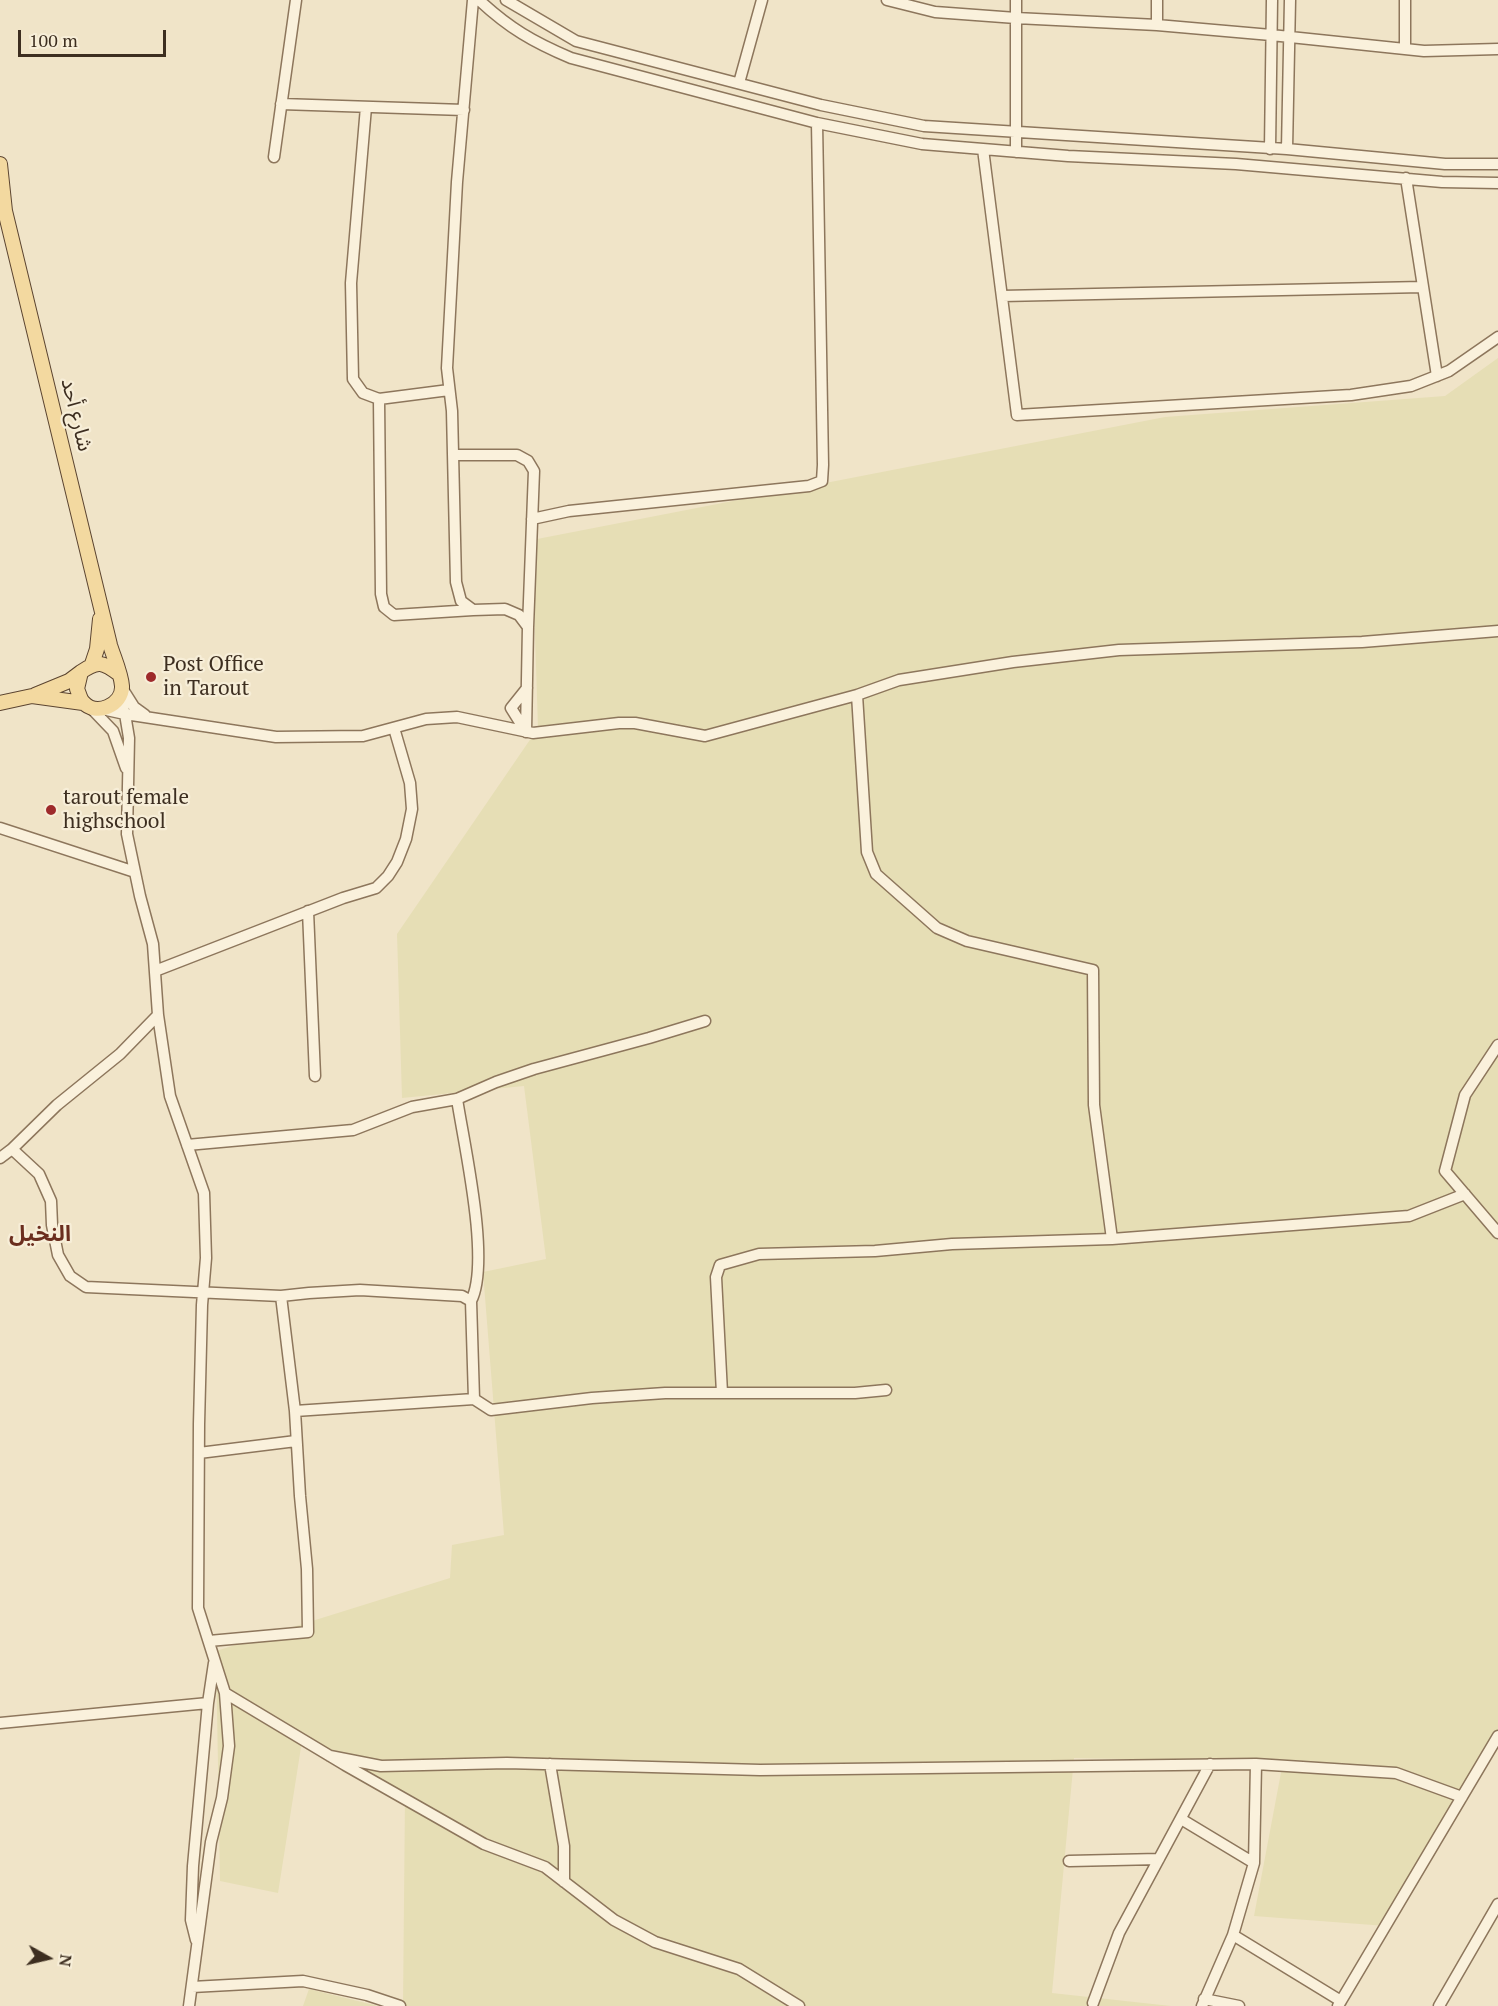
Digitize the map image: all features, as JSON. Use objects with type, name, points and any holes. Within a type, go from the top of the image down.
[{"type":"main road","name":"شارع أحد","points":[[0,164],[6,212],[120,686]]},
{"type":"main road","points":[[92,706],[77,689],[97,649],[102,608]]},
{"type":"main road","points":[[0,703],[32,696],[69,681],[87,668],[106,664],[120,686],[113,704],[92,706],[32,696]]},
{"type":"street","points":[[274,157],[296,0]]},
{"type":"street","points":[[473,0],[457,182],[447,357],[453,455],[456,582],[461,601],[473,610]]},
{"type":"street","points":[[479,0],[496,16],[534,42],[570,58],[817,123],[922,144],[1498,183]]},
{"type":"street","points":[[506,0],[576,41],[821,105],[924,126],[1287,149],[1445,164],[1498,164]]},
{"type":"street","points":[[739,83],[762,0]]},
{"type":"street","points":[[887,0],[935,12],[1157,25],[1424,51],[1498,50]]},
{"type":"street","points":[[1016,0],[1016,152]]},
{"type":"street","points":[[1157,0],[1157,25]]},
{"type":"street","points":[[1270,149],[1272,0]]},
{"type":"street","points":[[1287,149],[1290,0]]},
{"type":"street","points":[[1405,0],[1405,49]]},
{"type":"street","points":[[1270,103],[1287,131]]},
{"type":"street","points":[[282,105],[464,110]]},
{"type":"street","points":[[366,107],[351,283],[354,379],[363,393],[381,396],[449,390]]},
{"type":"street","points":[[532,519],[569,511],[809,486],[822,481],[817,123]]},
{"type":"street","points":[[983,149],[1017,416],[1351,395],[1411,386],[1449,371],[1498,338]]},
{"type":"street","points":[[1300,151],[1326,172]]},
{"type":"street","points":[[1407,160],[1418,179]]},
{"type":"street","points":[[1406,178],[1437,376]]},
{"type":"street","points":[[1002,296],[1422,287]]},
{"type":"street","points":[[381,396],[381,594],[384,607],[394,615],[505,609],[519,615],[528,627]]},
{"type":"street","points":[[453,455],[517,455],[528,461],[534,471],[526,732]]},
{"type":"street","points":[[92,706],[125,714],[276,737],[363,736],[426,719],[457,717],[533,734],[618,723],[635,723],[705,736],[857,695],[899,681],[1014,662],[1119,650],[1362,642],[1498,631]]},
{"type":"street","points":[[120,686],[129,738],[127,834],[153,944],[158,1015],[170,1096],[204,1193],[206,1258],[203,1291],[199,1453],[198,1608],[225,1693],[229,1746],[222,1798],[211,1842],[189,2006]]},
{"type":"street","points":[[120,686],[134,707],[147,717]]},
{"type":"street","points":[[526,732],[511,708],[527,688]]},
{"type":"street","points":[[857,695],[867,852],[876,874],[937,928],[967,941],[1093,970],[1094,1105],[1112,1239]]},
{"type":"street","points":[[92,706],[113,731],[127,771]]},
{"type":"street","points":[[129,738],[147,717]]},
{"type":"street","points":[[155,971],[308,911],[376,888],[397,862],[406,839],[412,809],[410,783],[394,728]]},
{"type":"street","points":[[0,828],[135,872]]},
{"type":"street","points":[[308,911],[315,1076]]},
{"type":"street","points":[[0,1158],[57,1105],[120,1054],[158,1015]]},
{"type":"street","points":[[187,1145],[353,1130],[412,1107],[457,1099],[534,1069],[705,1021]]},
{"type":"street","points":[[1498,1045],[1465,1095],[1444,1171],[1498,1233]]},
{"type":"street","points":[[457,1099],[479,1240],[475,1292],[471,1300],[474,1399]]},
{"type":"street","points":[[12,1149],[39,1174],[51,1201],[52,1225],[58,1255],[70,1276],[86,1287],[281,1296],[360,1290],[462,1296],[471,1300]]},
{"type":"street","points":[[722,1393],[716,1277],[720,1265],[759,1254],[875,1251],[952,1244],[1112,1239],[1408,1216],[1465,1194]]},
{"type":"street","points":[[209,1641],[308,1632],[307,1569],[295,1411],[281,1296]]},
{"type":"street","points":[[295,1411],[474,1399],[491,1410],[592,1398],[665,1393],[855,1393],[886,1390]]},
{"type":"street","points":[[199,1453],[296,1441]]},
{"type":"street","points":[[197,1946],[191,1920],[193,1866],[214,1659]]},
{"type":"street","points":[[225,1693],[484,1844],[545,1867],[614,1920],[655,1942],[739,1969],[799,2006]]},
{"type":"street","points":[[0,1724],[208,1703]]},
{"type":"street","points":[[1233,1935],[1339,2004],[1498,1736]]},
{"type":"street","points":[[330,1756],[381,1766],[550,1764],[760,1770],[1256,1764],[1396,1773],[1462,1797]]},
{"type":"street","points":[[550,1764],[564,1846],[564,1882]]},
{"type":"street","points":[[1093,2003],[1119,1933],[1210,1764]]},
{"type":"street","points":[[1239,2006],[1203,2003],[1233,1935],[1254,1863],[1256,1764]]},
{"type":"street","points":[[1181,1819],[1254,1863]]},
{"type":"street","points":[[1069,1861],[1159,1859]]},
{"type":"street","points":[[1439,2006],[1498,1904]]},
{"type":"street","points":[[192,1987],[303,1981],[368,1995],[400,2006]]},
{"type":"street","points":[[781,2006],[782,1994]]},
{"type":"shaded area","points":[[1498,358],[1498,1737],[1386,1926],[1254,1916],[1283,1762],[1074,1758],[1052,1993],[1171,2006],[403,2006],[405,1796],[302,1741],[278,1893],[220,1881],[216,1651],[450,1578],[452,1545],[504,1535],[483,1272],[546,1259],[524,1086],[402,1098],[397,934],[538,728],[532,540],[1165,417],[1445,396]]},
{"type":"shaded area","points":[[309,1989],[378,2006],[303,2006]]},
{"type":"place","name":"Post Office in Tarout","points":[[151,677]]},
{"type":"place","name":"tarout female highschool","points":[[51,810]]},
{"type":"district","name":"النخيل","points":[[40,1235]]}]
